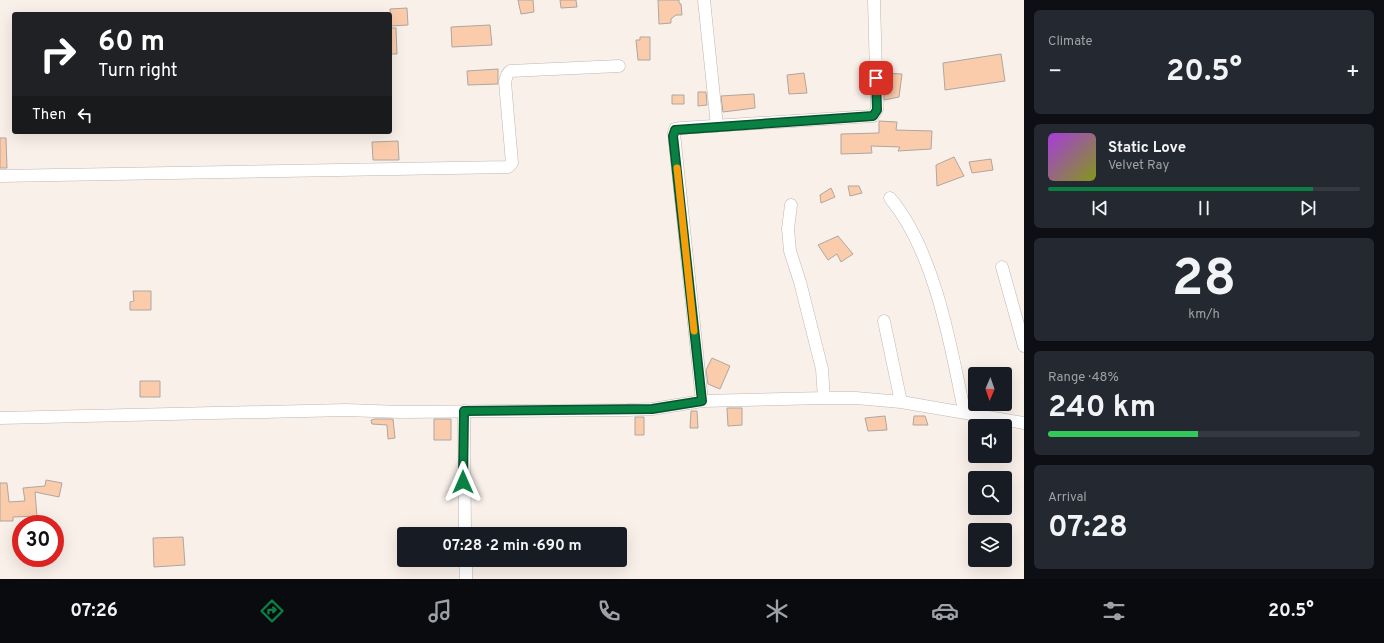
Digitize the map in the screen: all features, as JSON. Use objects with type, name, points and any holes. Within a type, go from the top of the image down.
[{"type":"street","points":[[704,0],[717,126]]},
{"type":"street","points":[[702,401],[673,136],[675,130],[680,128],[873,116],[877,110],[874,0]]},
{"type":"street","points":[[0,176],[508,167],[512,163],[505,82],[507,75],[510,72],[619,66]]},
{"type":"street","points":[[890,198],[912,229],[927,265],[953,355],[964,411]]},
{"type":"street","points":[[791,205],[788,229],[790,250],[800,282],[822,369],[824,398]]},
{"type":"street","points":[[1002,267],[1024,346]]},
{"type":"street","points":[[884,322],[901,402]]},
{"type":"street","points":[[0,418],[273,411],[646,409],[702,401],[824,398],[901,402],[964,411],[1024,423]]},
{"type":"street","points":[[464,411],[465,527]]},
{"type":"street","points":[[466,567],[466,579]]},
{"type":"building","points":[[518,0],[533,0],[534,12],[521,14]]},
{"type":"building","points":[[560,0],[576,0],[577,7],[561,8]]},
{"type":"building","points":[[658,0],[679,0],[682,15],[676,15],[671,19],[671,23],[659,24]]},
{"type":"building","points":[[407,8],[408,25],[392,26],[392,12],[390,12],[390,9]]},
{"type":"building","points":[[490,25],[492,45],[452,47],[451,27]]},
{"type":"building","points":[[392,28],[396,28],[397,54],[392,54]]},
{"type":"building","points":[[640,37],[650,37],[650,60],[638,60],[636,40],[640,40]]},
{"type":"building","points":[[1001,54],[1005,81],[945,90],[943,63]]},
{"type":"building","points":[[498,69],[498,84],[468,85],[467,71]]},
{"type":"building","points":[[804,73],[807,93],[789,94],[787,75]]},
{"type":"building","points":[[884,73],[902,74],[899,97],[884,100]]},
{"type":"building","points":[[698,92],[706,92],[707,105],[698,106]]},
{"type":"building","points":[[754,94],[755,108],[723,112],[721,96]]},
{"type":"building","points":[[672,95],[684,95],[684,104],[672,104]]},
{"type":"building","points":[[879,121],[897,122],[896,130],[932,131],[931,149],[898,151],[900,147],[871,146],[872,153],[841,154],[841,134],[879,133]]},
{"type":"building","points":[[0,138],[6,138],[7,168],[0,168]]},
{"type":"building","points":[[398,141],[399,160],[373,160],[372,142]]},
{"type":"building","points":[[954,157],[964,176],[937,186],[936,165]]},
{"type":"building","points":[[991,159],[993,170],[972,173],[969,162]]},
{"type":"building","points":[[848,186],[859,186],[862,193],[850,196]]},
{"type":"building","points":[[831,188],[835,197],[821,203],[820,195]]},
{"type":"building","points":[[838,236],[853,254],[841,262],[837,254],[828,260],[818,245]]},
{"type":"building","points":[[133,291],[151,291],[151,310],[130,310],[130,302],[134,301]]},
{"type":"building","points":[[712,358],[730,366],[720,389],[708,384],[706,370]]},
{"type":"building","points":[[140,381],[160,381],[160,397],[140,397]]},
{"type":"building","points":[[727,408],[742,408],[742,425],[728,426]]},
{"type":"building","points":[[691,411],[697,411],[698,428],[690,428]]},
{"type":"building","points":[[885,416],[887,430],[868,431],[865,418]]},
{"type":"building","points":[[914,416],[925,416],[928,425],[913,425]]},
{"type":"building","points":[[635,417],[644,417],[644,435],[635,435]]},
{"type":"building","points":[[393,419],[395,438],[388,439],[387,425],[372,424],[371,420]]},
{"type":"building","points":[[434,419],[451,419],[451,440],[434,440]]},
{"type":"building","points":[[46,480],[62,483],[59,497],[35,492],[37,515],[12,515],[12,521],[0,521],[0,483],[7,483],[9,502],[25,501],[23,488],[45,486]]},
{"type":"building","points":[[183,537],[185,565],[154,567],[153,538]]},
{"type":"slow traffic","points":[[677,168],[694,331]]},
{"type":"route","points":[[463,482],[464,411],[652,409],[702,401],[673,136],[675,130],[680,128],[873,116],[876,114],[877,110],[876,78]]}]
